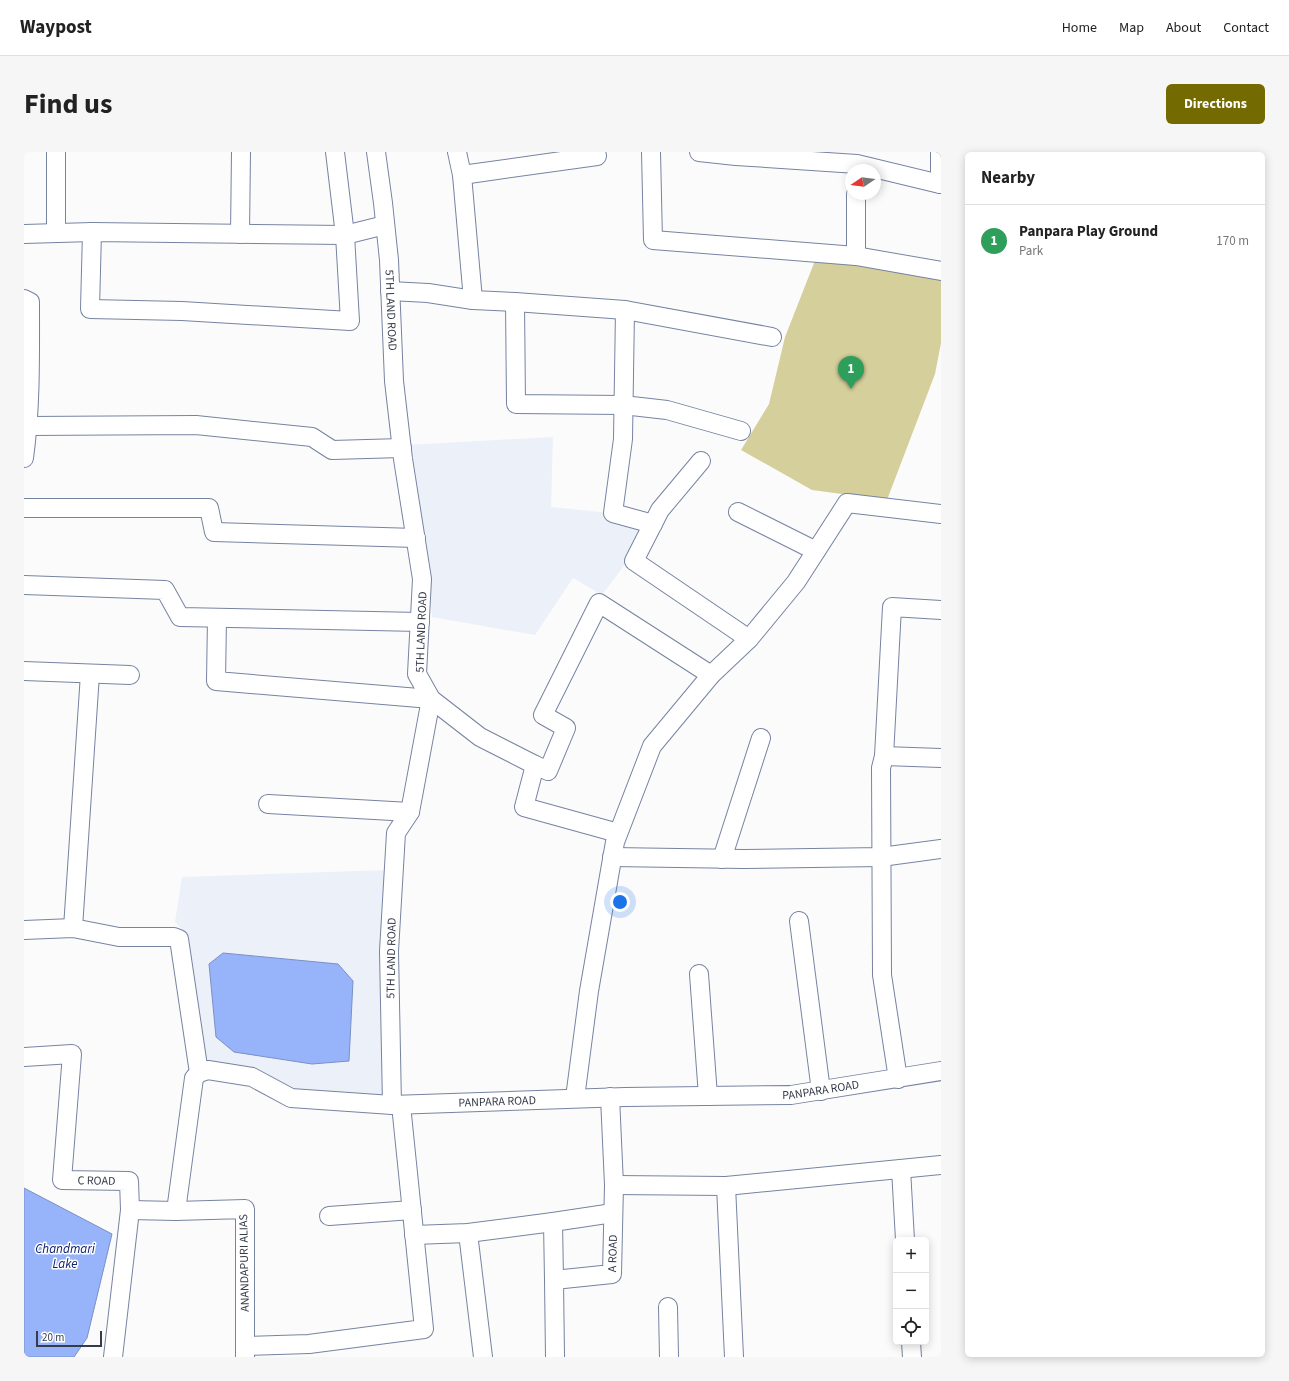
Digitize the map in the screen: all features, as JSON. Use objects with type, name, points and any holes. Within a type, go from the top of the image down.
[{"type":"street","points":[[56,152],[56,233]]},
{"type":"street","points":[[240,234],[241,152]]},
{"type":"street","points":[[92,232],[90,309],[182,311],[350,321],[345,234],[335,152]]},
{"type":"street","name":"5TH LAND ROAD","points":[[245,1351],[424,1329],[412,1210],[397,1105],[389,951],[396,833],[410,812],[431,699],[417,674],[422,579],[402,448],[394,380],[385,225],[376,152]]},
{"type":"street","points":[[457,152],[462,174],[473,300]]},
{"type":"street","points":[[462,174],[597,156],[596,152]]},
{"type":"street","points":[[651,152],[653,240],[856,256],[941,271]]},
{"type":"street","points":[[699,152],[790,156],[857,162],[940,184],[940,152]]},
{"type":"street","points":[[856,200],[856,256]]},
{"type":"street","points":[[24,234],[92,232],[345,234],[385,225]]},
{"type":"street","points":[[390,291],[428,292],[473,300],[625,310],[772,337]]},
{"type":"street","points":[[24,299],[30,302],[28,426],[24,458]]},
{"type":"street","points":[[515,302],[516,404],[623,405],[667,410],[741,431]]},
{"type":"street","points":[[625,310],[623,439],[613,512],[653,524]]},
{"type":"street","points":[[28,426],[196,425],[312,437],[332,450],[402,448]]},
{"type":"street","points":[[702,461],[660,510],[634,561],[749,639]]},
{"type":"street","points":[[575,1098],[588,991],[615,842],[652,746],[711,675],[749,639],[796,582],[847,503],[941,514]]},
{"type":"street","points":[[24,508],[209,508],[214,532],[416,538]]},
{"type":"street","points":[[738,512],[816,551]]},
{"type":"street","points":[[24,586],[165,590],[180,617],[420,622]]},
{"type":"street","points":[[217,618],[216,681],[431,699],[480,737],[548,770],[566,728],[543,714],[598,603],[711,675]]},
{"type":"street","points":[[898,1079],[882,975],[883,879],[881,857],[881,768],[884,756],[892,607],[941,610]]},
{"type":"street","points":[[24,671],[130,675]]},
{"type":"street","points":[[73,928],[90,674]]},
{"type":"street","points":[[722,859],[761,738]]},
{"type":"street","points":[[884,756],[941,758]]},
{"type":"street","points":[[535,765],[524,807],[618,833]]},
{"type":"street","points":[[268,804],[410,812]]},
{"type":"street","points":[[612,858],[722,859],[881,857],[941,849]]},
{"type":"street","points":[[799,921],[822,1091]]},
{"type":"street","points":[[24,930],[73,928],[119,937],[174,937],[179,939],[199,1074],[194,1078],[176,1211]]},
{"type":"street","points":[[699,974],[708,1096]]},
{"type":"street","name":"C ROAD","points":[[24,1057],[72,1054],[62,1180],[129,1181],[130,1210],[113,1357]]},
{"type":"street","name":"PANPARA ROAD","points":[[199,1074],[208,1070],[252,1077],[291,1098],[397,1105],[610,1097],[791,1095],[941,1071]]},
{"type":"street","name":"A ROAD","points":[[554,1280],[612,1274],[614,1184],[610,1097]]},
{"type":"street","points":[[614,1184],[726,1186],[941,1165]]},
{"type":"street","points":[[901,1168],[906,1237]]},
{"type":"street","points":[[726,1186],[734,1357]]},
{"type":"street","name":"ANANDAPURI ALIAS","points":[[130,1210],[176,1211],[245,1209],[245,1351]]},
{"type":"street","points":[[329,1216],[412,1210]]},
{"type":"street","points":[[414,1235],[468,1233],[613,1213]]},
{"type":"street","points":[[554,1222],[555,1357]]},
{"type":"street","points":[[468,1233],[483,1357]]},
{"type":"street","points":[[668,1307],[669,1357]]},
{"type":"street","points":[[911,1345],[912,1357]]},
{"type":"shaded area","points":[[816,258],[941,279],[941,343],[935,374],[887,500],[812,490],[741,450],[769,404],[785,337]]},
{"type":"shaded area","points":[[553,437],[551,507],[601,512],[642,529],[626,563],[602,595],[573,578],[535,635],[432,617],[429,576],[406,445]]},
{"type":"shaded area","points":[[387,870],[384,1095],[293,1092],[258,1069],[206,1061],[182,1019],[189,937],[175,922],[182,877]]},
{"type":"water","points":[[223,953],[338,964],[353,981],[349,1061],[312,1064],[234,1052],[216,1037],[209,964]]},
{"type":"water","name":"Chandmari Lake","points":[[24,1188],[112,1234],[87,1338],[74,1357],[24,1357]]},
{"type":"place","name":"Panpara Play Ground","points":[[851,389]]}]
